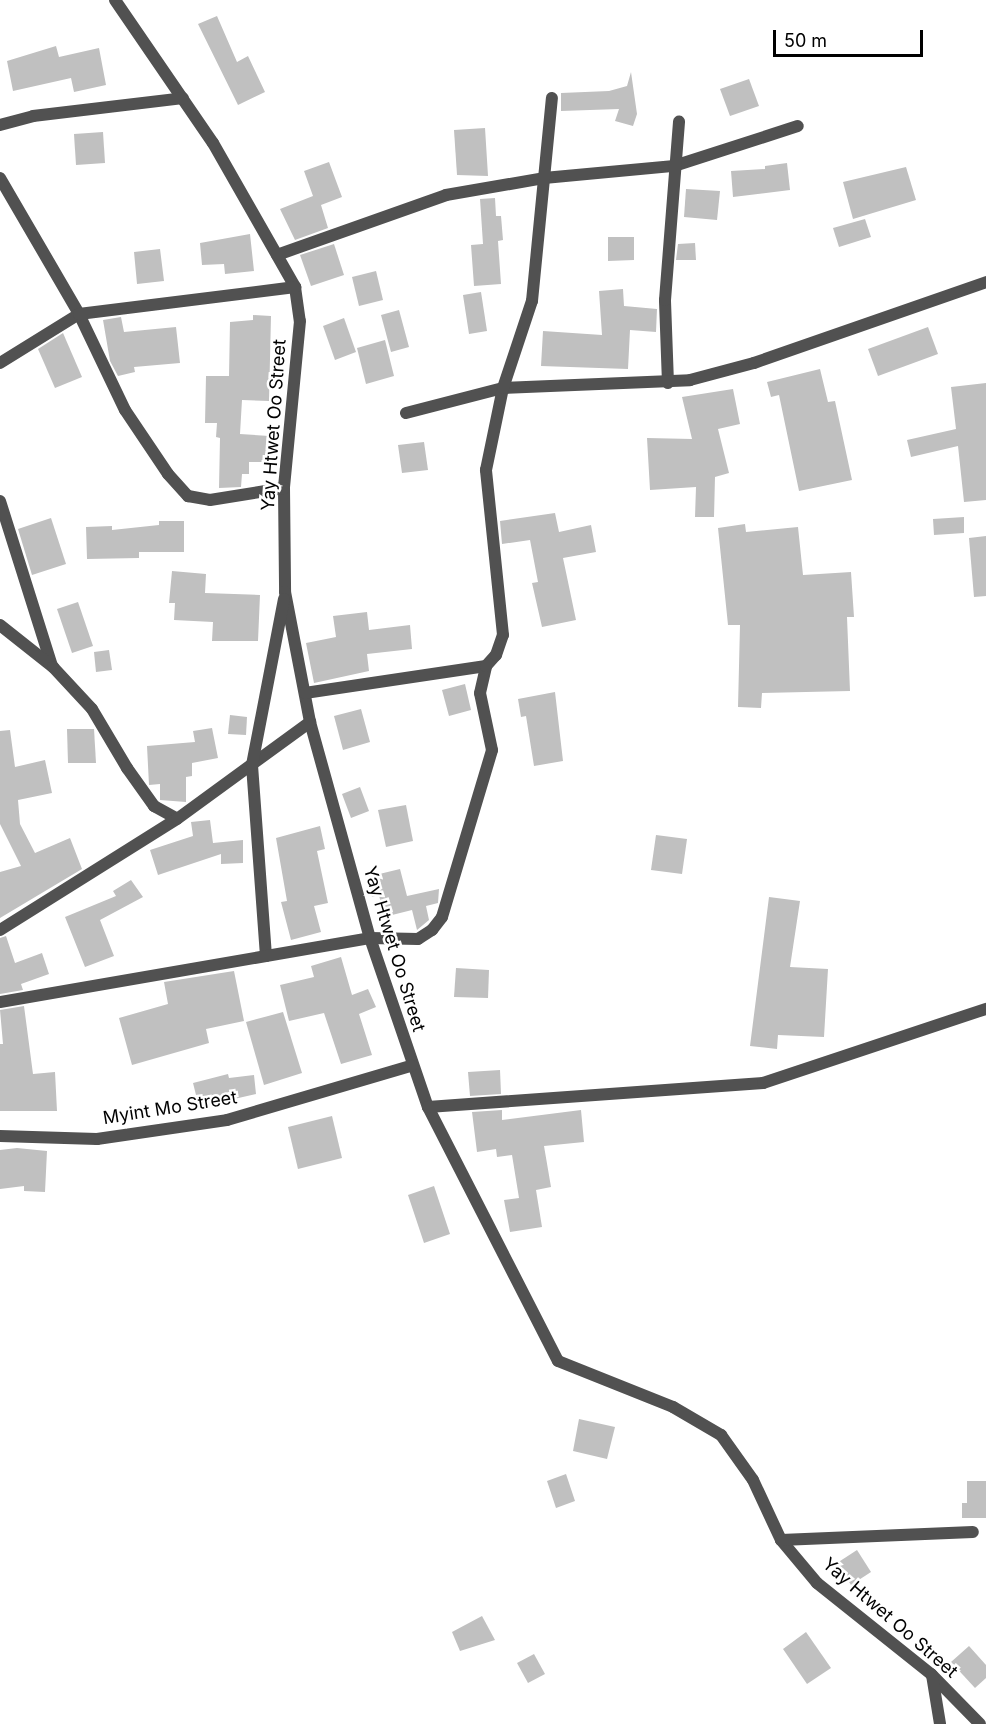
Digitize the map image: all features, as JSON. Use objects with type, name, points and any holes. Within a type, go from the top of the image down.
[{"type":"street","name":"Yay Htwet Oo Street","points":[[115,0],[213,143],[295,287],[300,321],[284,488],[285,592],[310,722],[370,938],[411,1066],[428,1107],[558,1361],[673,1407],[721,1435],[753,1479],[781,1540],[818,1583],[931,1674],[980,1724]]},
{"type":"street","points":[[0,125],[33,116],[183,98]]},
{"type":"street","points":[[0,1002],[370,938],[418,939],[432,930],[442,916],[492,750],[480,693],[486,666],[496,655],[503,634],[486,471],[502,388],[532,301],[552,98]]},
{"type":"street","points":[[668,383],[665,300],[679,122]]},
{"type":"street","points":[[277,255],[446,195],[544,178],[674,166],[798,126]]},
{"type":"street","points":[[0,178],[79,314],[124,410],[168,474],[188,496],[210,500],[284,488]]},
{"type":"street","points":[[406,413],[502,388],[668,383],[754,363],[986,282]]},
{"type":"street","points":[[0,363],[79,314],[295,287]]},
{"type":"street","points":[[0,501],[53,667]]},
{"type":"street","points":[[266,956],[252,765],[285,592]]},
{"type":"street","points":[[0,625],[53,667],[92,709],[127,768],[154,806],[177,819]]},
{"type":"street","points":[[304,693],[486,666]]},
{"type":"street","points":[[0,930],[177,819],[310,722]]},
{"type":"street","points":[[428,1107],[763,1083],[986,1010]]},
{"type":"street","name":"Myint Mo Street","points":[[0,1136],[97,1138],[227,1120],[411,1066]]},
{"type":"street","points":[[781,1540],[973,1532]]},
{"type":"street","points":[[931,1674],[940,1724]]},
{"type":"building","points":[[217,16],[237,62],[248,56],[265,92],[238,105],[198,24]]},
{"type":"building","points":[[56,46],[59,57],[99,48],[106,85],[74,92],[71,78],[13,91],[7,61]]},
{"type":"building","points":[[631,72],[637,114],[633,126],[615,121],[619,109],[561,111],[561,93],[609,91],[627,86]]},
{"type":"building","points":[[749,79],[759,106],[730,116],[720,89]]},
{"type":"building","points":[[485,128],[488,176],[457,175],[454,130]]},
{"type":"building","points":[[103,132],[105,163],[76,165],[74,134]]},
{"type":"building","points":[[329,162],[342,197],[321,205],[328,228],[295,240],[280,209],[313,196],[304,171]]},
{"type":"building","points":[[787,163],[790,190],[733,197],[731,171],[765,169],[765,166]]},
{"type":"building","points":[[906,167],[916,200],[853,219],[843,182]]},
{"type":"building","points":[[686,189],[720,191],[717,220],[684,217]]},
{"type":"building","points":[[495,198],[496,216],[501,216],[503,240],[498,241],[501,284],[474,286],[471,245],[483,244],[480,199]]},
{"type":"building","points":[[865,219],[871,237],[839,247],[833,228]]},
{"type":"building","points":[[250,234],[254,271],[225,274],[224,264],[202,265],[200,243]]},
{"type":"building","points":[[608,237],[634,237],[634,260],[608,261]]},
{"type":"building","points":[[695,243],[696,260],[676,260],[678,244]]},
{"type":"building","points":[[334,244],[344,275],[311,286],[300,255]]},
{"type":"building","points":[[160,249],[164,281],[137,284],[134,252]]},
{"type":"building","points":[[376,271],[383,300],[359,306],[352,277]]},
{"type":"building","points":[[623,289],[624,306],[657,309],[656,332],[630,330],[628,369],[541,366],[543,331],[602,335],[599,291]]},
{"type":"building","points":[[481,292],[487,331],[469,334],[463,295]]},
{"type":"building","points":[[399,310],[409,347],[391,352],[381,315]]},
{"type":"building","points":[[253,315],[271,316],[269,401],[242,400],[240,434],[269,436],[268,462],[249,462],[249,474],[242,474],[241,487],[219,488],[220,438],[216,437],[217,423],[205,423],[206,376],[229,376],[230,322],[253,320]]},
{"type":"building","points":[[121,317],[124,332],[176,327],[180,363],[134,367],[135,372],[118,376],[110,361],[103,320]]},
{"type":"building","points":[[344,318],[356,352],[335,360],[323,326]]},
{"type":"building","points":[[928,327],[938,354],[878,376],[868,349]]},
{"type":"building","points":[[63,333],[82,377],[55,388],[38,349]]},
{"type":"building","points":[[385,340],[394,376],[366,384],[357,348]]},
{"type":"building","points":[[820,369],[828,402],[835,401],[852,480],[799,491],[779,395],[771,397],[767,382]]},
{"type":"building","points":[[986,383],[986,500],[964,502],[958,446],[911,457],[907,440],[956,429],[951,387]]},
{"type":"building","points":[[733,389],[740,424],[718,429],[729,473],[715,477],[714,517],[695,517],[696,487],[650,490],[647,438],[692,439],[682,397]]},
{"type":"building","points":[[424,442],[428,470],[402,473],[398,445]]},
{"type":"building","points":[[555,513],[559,532],[591,525],[596,552],[563,558],[576,620],[542,627],[532,583],[538,582],[530,540],[502,544],[500,521]]},
{"type":"building","points":[[964,517],[964,533],[934,535],[933,519]]},
{"type":"building","points":[[51,518],[66,564],[32,575],[18,529]]},
{"type":"building","points":[[159,521],[184,521],[184,552],[139,552],[139,558],[87,559],[86,527],[112,526],[112,530],[159,525]]},
{"type":"building","points":[[745,524],[746,532],[798,527],[803,575],[851,572],[854,617],[847,617],[850,691],[762,693],[761,708],[738,707],[740,625],[728,625],[718,528]]},
{"type":"building","points":[[986,536],[986,596],[974,597],[969,538]]},
{"type":"building","points":[[172,571],[206,574],[205,593],[260,595],[258,641],[212,641],[213,622],[174,620],[175,603],[169,603]]},
{"type":"building","points":[[78,602],[93,646],[72,653],[57,609]]},
{"type":"building","points":[[367,612],[369,630],[410,625],[412,649],[367,654],[369,671],[314,683],[306,643],[336,637],[333,616]]},
{"type":"building","points":[[109,650],[112,670],[96,672],[94,652]]},
{"type":"building","points":[[465,684],[471,710],[449,716],[442,690]]},
{"type":"building","points":[[555,692],[563,761],[534,766],[526,716],[521,717],[518,699]]},
{"type":"building","points":[[361,709],[370,742],[343,750],[334,716]]},
{"type":"building","points":[[230,715],[247,717],[246,735],[228,734]]},
{"type":"building","points":[[212,728],[218,758],[192,763],[192,776],[186,777],[186,802],[160,800],[160,784],[149,785],[147,746],[195,742],[193,731]]},
{"type":"building","points":[[67,729],[94,729],[96,763],[68,763]]},
{"type":"building","points":[[10,730],[15,767],[45,760],[52,793],[18,800],[20,824],[35,853],[70,838],[82,869],[0,918],[0,872],[21,866],[0,824],[0,731]]},
{"type":"building","points":[[360,787],[369,811],[351,818],[342,794]]},
{"type":"building","points":[[406,805],[413,841],[386,847],[378,810]]},
{"type":"building","points":[[210,820],[213,843],[243,840],[243,863],[221,864],[221,854],[158,875],[150,850],[193,836],[191,822]]},
{"type":"building","points":[[320,826],[325,849],[317,851],[328,903],[314,906],[321,932],[291,940],[281,902],[287,901],[276,838]]},
{"type":"building","points":[[656,835],[687,839],[682,874],[651,870]]},
{"type":"building","points":[[400,869],[407,896],[439,889],[438,903],[426,906],[429,920],[417,930],[412,910],[384,917],[379,895],[372,897],[367,877]]},
{"type":"building","points":[[131,880],[143,897],[100,920],[114,956],[85,967],[65,917],[116,896],[113,891]]},
{"type":"building","points":[[769,897],[800,901],[790,967],[828,969],[824,1037],[778,1035],[777,1049],[750,1046]]},
{"type":"building","points":[[6,936],[15,963],[42,953],[49,974],[21,984],[23,990],[0,994],[0,938]]},
{"type":"building","points":[[341,957],[352,995],[368,989],[376,1007],[359,1014],[372,1055],[341,1064],[324,1013],[289,1021],[280,985],[314,977],[311,966]]},
{"type":"building","points":[[456,968],[489,970],[488,998],[454,997]]},
{"type":"building","points":[[234,971],[244,1021],[206,1029],[209,1043],[132,1065],[119,1018],[168,1004],[164,982]]},
{"type":"building","points":[[24,1006],[33,1074],[55,1072],[57,1111],[0,1111],[0,1044],[3,1044],[0,1010]]},
{"type":"building","points":[[283,1012],[302,1073],[264,1085],[246,1022]]},
{"type":"building","points":[[500,1070],[501,1094],[470,1096],[468,1072]]},
{"type":"building","points":[[228,1074],[229,1078],[254,1075],[256,1094],[199,1107],[193,1083]]},
{"type":"building","points":[[502,1110],[502,1120],[581,1110],[584,1142],[544,1146],[551,1187],[536,1190],[542,1227],[510,1232],[504,1200],[519,1198],[512,1155],[497,1157],[496,1149],[477,1152],[472,1112]]},
{"type":"building","points":[[332,1116],[342,1158],[298,1169],[288,1127]]},
{"type":"building","points":[[17,1148],[47,1151],[45,1192],[24,1191],[24,1186],[0,1189],[0,1150]]},
{"type":"building","points":[[434,1186],[450,1234],[424,1243],[408,1195]]},
{"type":"building","points":[[579,1419],[615,1427],[607,1459],[573,1451]]},
{"type":"building","points":[[566,1474],[575,1501],[556,1508],[547,1481]]},
{"type":"building","points":[[967,1481],[986,1481],[986,1518],[962,1518],[962,1503],[967,1503]]},
{"type":"building","points":[[857,1550],[871,1572],[851,1585],[837,1563]]},
{"type":"building","points":[[482,1616],[495,1640],[460,1651],[452,1632]]},
{"type":"building","points":[[806,1632],[831,1668],[807,1684],[783,1649]]},
{"type":"building","points":[[969,1646],[986,1665],[986,1678],[975,1688],[951,1662]]},
{"type":"building","points":[[534,1654],[545,1674],[528,1683],[517,1663]]}]
